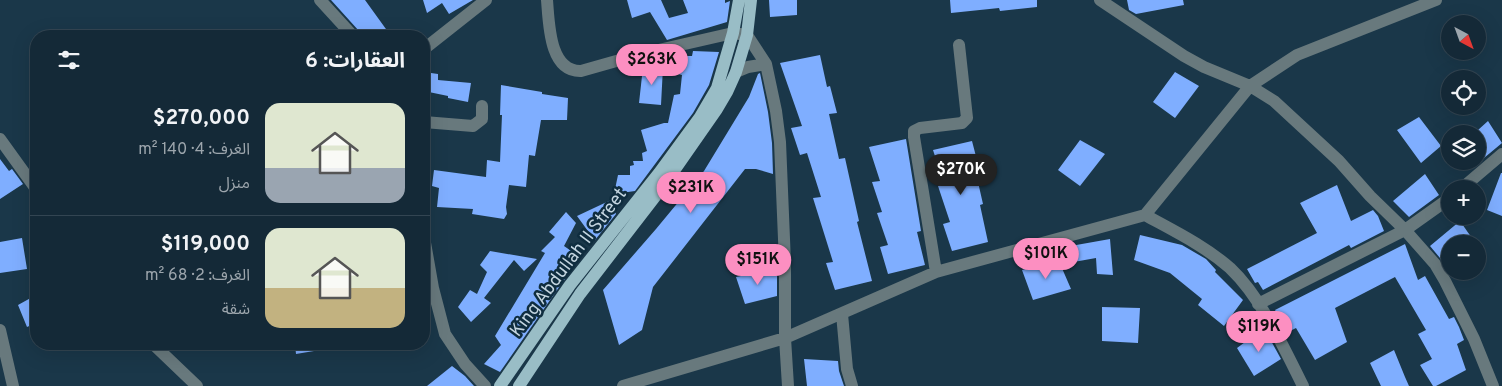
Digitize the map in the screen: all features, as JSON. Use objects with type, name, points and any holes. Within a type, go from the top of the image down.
[{"type":"main road","name":"King Abdullah II Street","points":[[500,386],[570,285],[700,117],[717,88],[733,33],[739,0]]},
{"type":"main road","name":"King Abdullah II Street","points":[[519,386],[580,294],[695,143],[717,109],[736,72],[747,35],[751,0]]},
{"type":"street","points":[[320,0],[348,30]]},
{"type":"street","points":[[430,44],[486,0]]},
{"type":"street","points":[[547,0],[550,33],[558,57],[565,67],[575,72],[733,33],[747,35],[766,64],[776,111],[780,142],[786,263],[785,338],[788,386]]},
{"type":"street","points":[[1100,0],[1184,56],[1204,67],[1250,86],[1274,101],[1339,161],[1370,196],[1406,230],[1435,264],[1474,339],[1493,386]]},
{"type":"street","points":[[623,386],[785,338],[936,272],[1145,215],[1250,86],[1297,55],[1436,0]]},
{"type":"street","points":[[936,272],[914,131],[920,128],[962,122],[967,118],[959,45]]},
{"type":"street","points":[[736,72],[751,66],[766,64]]},
{"type":"street","points":[[430,122],[472,126],[482,119],[482,106]]},
{"type":"street","points":[[0,139],[30,181]]},
{"type":"street","points":[[1472,180],[1502,154]]},
{"type":"street","points":[[1258,304],[1406,230],[1441,205]]},
{"type":"street","points":[[1145,215],[1199,245],[1231,269],[1252,294],[1273,328],[1303,386]]},
{"type":"street","points":[[430,271],[445,334],[465,364],[485,386]]},
{"type":"street","points":[[842,314],[847,369],[852,386]]},
{"type":"street","points":[[0,330],[13,386]]},
{"type":"street","points":[[159,350],[197,386]]},
{"type":"building","points":[[331,0],[365,0],[387,30],[358,30]]},
{"type":"building","points":[[423,0],[473,0],[449,14],[442,3],[427,13]]},
{"type":"building","points":[[627,0],[661,0],[669,18],[688,13],[683,0],[725,0],[725,3],[730,1],[727,22],[667,40],[650,12],[632,18]]},
{"type":"building","points":[[769,0],[797,0],[797,15],[770,17]]},
{"type":"building","points":[[950,0],[1037,0],[1037,7],[1000,11],[999,8],[951,13]]},
{"type":"building","points":[[1127,0],[1183,0],[1184,5],[1136,14],[1129,10]]},
{"type":"building","points":[[693,51],[719,52],[709,85],[693,113],[635,191],[614,194],[618,175],[630,175],[630,166],[634,165],[633,161],[643,161],[642,153],[647,151],[641,130],[668,123],[674,95],[680,94],[682,75],[678,74],[682,56],[692,56]]},
{"type":"building","points":[[820,55],[827,87],[830,86],[837,113],[829,114],[839,159],[845,158],[859,221],[857,222],[872,281],[835,290],[826,263],[833,262],[813,198],[821,197],[807,153],[800,155],[791,128],[802,126],[780,63]]},
{"type":"building","points":[[643,67],[663,67],[661,105],[639,103]]},
{"type":"building","points":[[1175,72],[1199,86],[1175,118],[1153,102]]},
{"type":"building","points":[[430,73],[438,74],[438,80],[471,83],[468,102],[448,98],[448,96],[430,92]]},
{"type":"building","points":[[760,73],[772,143],[773,174],[756,169],[745,169],[653,287],[642,330],[619,345],[603,290],[704,171],[749,97]]},
{"type":"building","points":[[501,85],[568,98],[567,120],[541,120],[535,156],[529,155],[526,187],[509,185],[507,214],[504,219],[472,214],[473,209],[437,207],[439,188],[432,186],[434,170],[486,177],[487,160],[500,162]]},
{"type":"building","points":[[1419,117],[1441,146],[1421,163],[1397,130]]},
{"type":"building","points":[[1488,121],[1502,143],[1486,156],[1486,125],[1484,125]]},
{"type":"building","points":[[906,139],[921,231],[917,232],[925,265],[888,274],[880,247],[888,245],[877,213],[882,212],[872,182],[880,181],[869,147]]},
{"type":"building","points":[[1080,140],[1105,154],[1080,186],[1058,170]]},
{"type":"building","points":[[972,141],[979,168],[975,169],[983,204],[980,205],[988,242],[952,251],[943,224],[950,222],[938,186],[944,184],[933,150]]},
{"type":"building","points":[[0,159],[9,171],[12,169],[23,184],[0,199]]},
{"type":"building","points":[[1502,173],[1502,216],[1487,210]]},
{"type":"building","points":[[1425,174],[1439,195],[1409,217],[1393,201]]},
{"type":"building","points":[[1337,185],[1351,221],[1373,210],[1378,216],[1384,231],[1351,248],[1349,245],[1263,290],[1258,282],[1255,283],[1247,269],[1317,233],[1300,203]]},
{"type":"building","points":[[611,200],[616,214],[595,240],[577,216]]},
{"type":"building","points":[[566,212],[576,223],[564,246],[580,257],[500,372],[484,364],[501,345],[495,336],[545,253],[541,251],[555,237],[549,232]]},
{"type":"building","points":[[1455,225],[1463,225],[1470,235],[1443,235]]},
{"type":"building","points":[[1140,235],[1182,245],[1206,259],[1216,270],[1215,272],[1243,300],[1224,326],[1198,305],[1202,299],[1170,273],[1134,260]]},
{"type":"building","points":[[1441,237],[1441,259],[1430,246]]},
{"type":"building","points":[[22,238],[27,269],[0,273],[0,242]]},
{"type":"building","points":[[1110,239],[1113,275],[1097,274],[1096,258],[1068,263],[1065,247]]},
{"type":"building","points":[[1405,244],[1418,280],[1425,276],[1449,319],[1454,317],[1459,327],[1464,340],[1457,344],[1466,370],[1433,386],[1420,365],[1432,359],[1418,334],[1426,330],[1395,277],[1335,308],[1347,342],[1315,360],[1296,328],[1288,332],[1275,310]]},
{"type":"building","points":[[490,251],[537,259],[524,271],[514,260],[484,298],[491,303],[471,322],[458,307],[470,290],[477,294],[487,272],[480,265]]},
{"type":"building","points":[[1058,259],[1071,289],[1033,300],[1022,270]]},
{"type":"building","points":[[775,269],[777,296],[745,304],[736,277]]},
{"type":"building","points":[[30,298],[30,326],[27,327],[18,305]]},
{"type":"building","points":[[1102,307],[1140,308],[1138,343],[1102,341]]},
{"type":"building","points":[[1264,328],[1281,359],[1254,376],[1237,348]]},
{"type":"building","points":[[296,350],[320,350],[296,354]]},
{"type":"building","points":[[1394,350],[1409,386],[1381,386],[1370,363]]},
{"type":"building","points":[[804,359],[838,361],[844,386],[807,386]]},
{"type":"building","points":[[452,366],[474,386],[427,386]]}]
